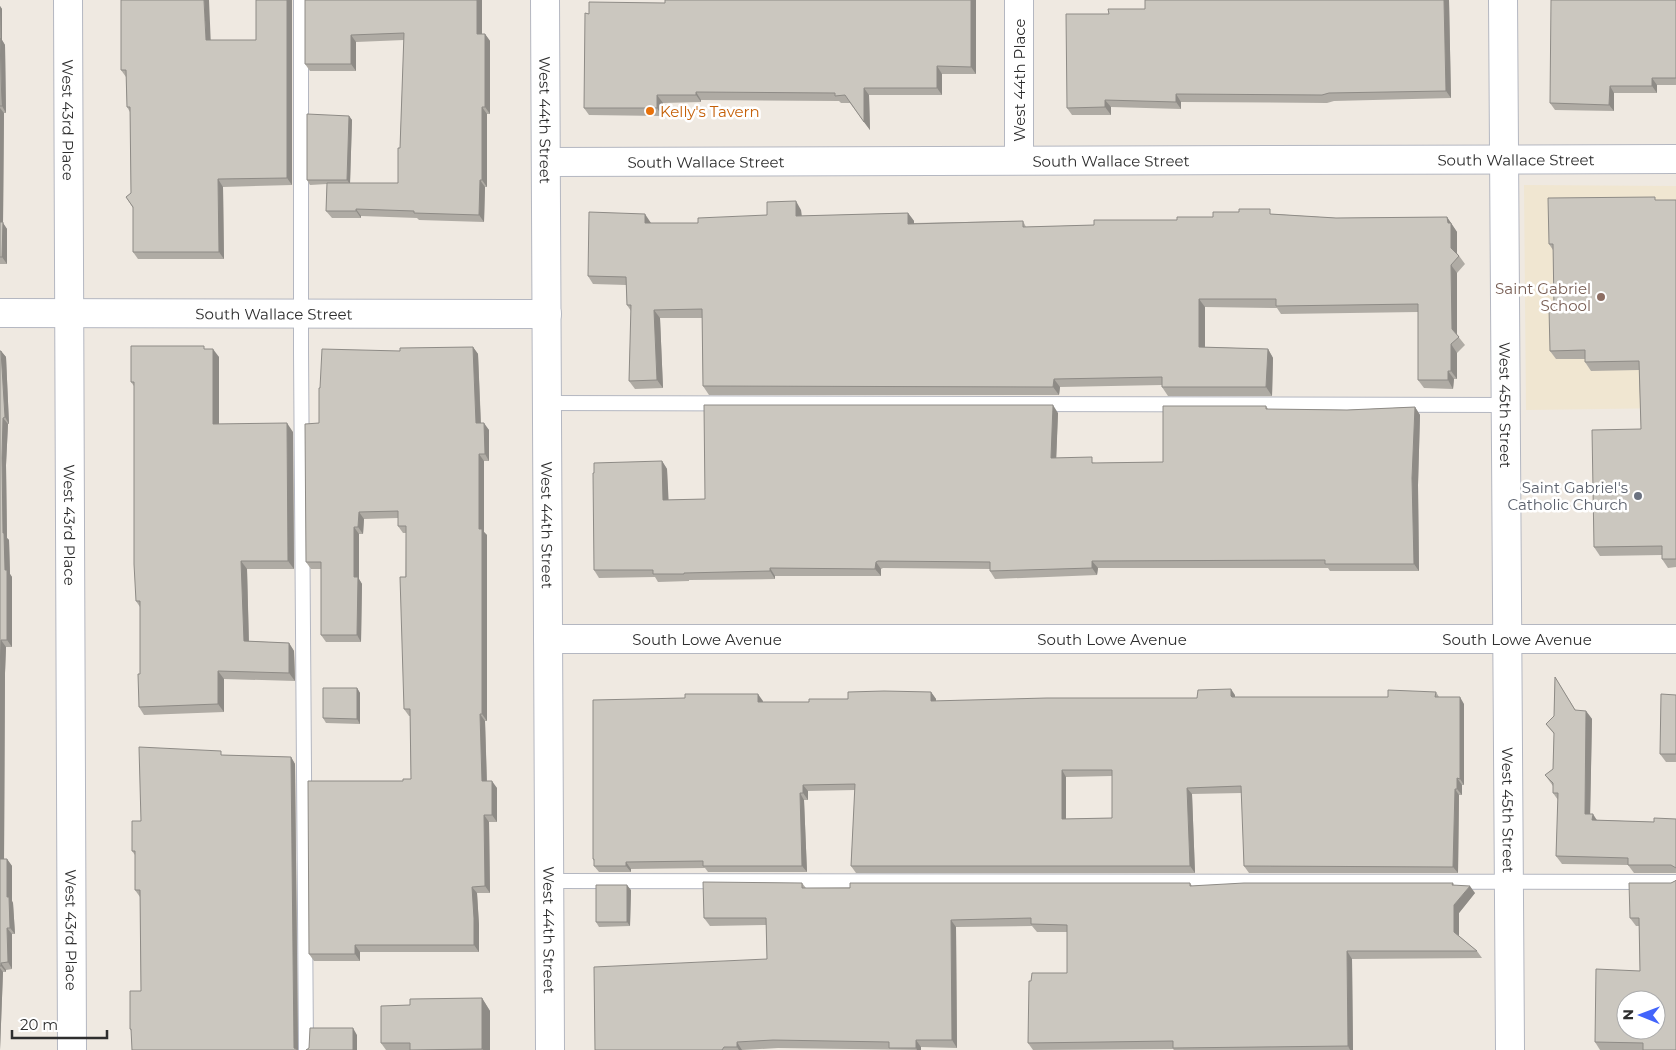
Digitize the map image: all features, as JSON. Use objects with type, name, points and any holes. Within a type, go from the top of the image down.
[{"type":"street","name":"West 43rd Place","points":[[68,0],[72,1050]]},
{"type":"street","name":"West 44th Street","points":[[545,0],[550,1050]]},
{"type":"street","name":"West 44th Place","points":[[1019,0],[1019,160]]},
{"type":"street","name":"West 45th Street","points":[[1503,0],[1510,1050]]},
{"type":"street","name":"South Wallace Street","points":[[546,162],[1676,158]]},
{"type":"street","name":"South Wallace Street","points":[[0,313],[547,314]]},
{"type":"street","name":"South Lowe Avenue","points":[[548,639],[1676,639]]},
{"type":"lane","points":[[301,0],[306,1050]]},
{"type":"lane","points":[[547,403],[1506,405]]},
{"type":"lane","points":[[549,881],[1676,882]]},
{"type":"shaded area","name":"Saint Gabriel School","points":[[1524,185],[1676,186],[1676,408],[1526,410]]},
{"type":"building","points":[[121,0],[204,0],[206,40],[256,40],[256,0],[287,0],[287,178],[218,179],[219,252],[133,252],[133,207],[126,197],[131,193],[130,107],[127,107],[126,70],[121,70]]},
{"type":"building","points":[[305,0],[477,0],[477,34],[485,34],[485,107],[482,107],[482,180],[480,180],[479,215],[356,209],[356,211],[326,211],[327,183],[398,183],[404,33],[351,35],[351,64],[305,64]]},
{"type":"building","points":[[665,0],[971,0],[971,67],[937,66],[937,88],[864,88],[864,122],[845,95],[835,96],[835,93],[696,92],[696,95],[657,95],[657,108],[584,108],[585,13],[589,14],[589,2],[665,3]]},
{"type":"building","points":[[1145,0],[1444,0],[1446,91],[1329,93],[1322,95],[1176,94],[1176,102],[1105,100],[1105,107],[1067,108],[1066,14],[1109,14],[1108,9],[1145,9]]},
{"type":"building","points":[[1551,0],[1676,0],[1676,78],[1652,78],[1652,86],[1610,86],[1609,105],[1550,103]]},
{"type":"building","points":[[0,38],[2,106],[0,106]]},
{"type":"building","points":[[307,114],[349,116],[347,180],[307,180]]},
{"type":"building","name":"Saint Gabriel School","points":[[1655,197],[1655,200],[1676,200],[1676,559],[1662,559],[1662,546],[1594,547],[1592,430],[1641,429],[1639,361],[1585,362],[1585,350],[1550,351],[1549,308],[1554,308],[1553,244],[1549,244],[1548,198]]},
{"type":"building","points":[[796,201],[796,216],[908,213],[908,224],[1023,221],[1023,227],[1094,225],[1094,220],[1177,220],[1177,217],[1213,217],[1213,212],[1239,212],[1239,209],[1270,209],[1270,214],[1336,218],[1447,217],[1448,223],[1451,223],[1451,248],[1459,256],[1451,265],[1452,329],[1459,337],[1451,344],[1451,371],[1448,371],[1448,380],[1418,380],[1418,304],[1276,306],[1276,299],[1199,299],[1199,347],[1268,349],[1266,387],[1162,387],[1162,377],[1054,379],[1053,387],[703,386],[702,309],[654,310],[657,380],[629,381],[631,305],[627,305],[626,277],[588,276],[589,212],[645,214],[645,223],[698,223],[698,218],[767,215],[767,202]]},
{"type":"building","points":[[0,222],[3,222],[2,257],[0,257]]},
{"type":"building","points":[[131,346],[204,346],[204,349],[213,349],[213,424],[287,423],[288,561],[241,561],[244,641],[289,643],[289,673],[218,671],[218,704],[139,707],[140,601],[136,601],[134,564],[134,382],[131,382]]},
{"type":"building","points":[[473,347],[476,423],[484,423],[485,454],[479,454],[479,529],[482,529],[482,714],[480,714],[482,781],[492,781],[492,815],[484,815],[485,886],[472,887],[474,945],[355,945],[355,954],[309,954],[308,781],[403,781],[403,779],[411,779],[410,709],[404,709],[400,577],[406,577],[406,526],[398,526],[398,511],[359,512],[358,527],[354,527],[354,577],[358,577],[357,635],[321,635],[321,562],[306,562],[305,424],[319,423],[322,349],[400,351],[400,348]]},
{"type":"building","points":[[0,351],[5,417],[3,418],[2,458],[3,533],[5,570],[7,570],[7,640],[1,640],[0,674]]},
{"type":"building","points":[[704,405],[1053,405],[1051,458],[1092,457],[1092,463],[1163,462],[1163,406],[1266,406],[1266,409],[1347,410],[1415,407],[1412,478],[1414,564],[1325,564],[1325,560],[1092,561],[1092,568],[990,571],[990,562],[878,561],[876,562],[875,569],[770,568],[770,571],[684,574],[653,574],[653,570],[594,570],[594,463],[662,461],[663,500],[705,499]]},
{"type":"building","points":[[1555,677],[1575,710],[1586,711],[1585,814],[1593,814],[1592,820],[1654,822],[1654,818],[1676,819],[1676,868],[1671,865],[1628,865],[1628,858],[1556,856],[1558,793],[1553,793],[1553,783],[1545,775],[1553,769],[1554,733],[1546,724],[1554,716]]},
{"type":"building","points":[[323,688],[357,688],[357,719],[323,718]]},
{"type":"building","points":[[1231,689],[1232,697],[1388,697],[1388,690],[1436,692],[1435,697],[1460,697],[1460,779],[1457,778],[1457,789],[1455,789],[1453,867],[1244,866],[1241,786],[1187,788],[1190,866],[851,866],[855,784],[803,785],[803,793],[800,793],[802,866],[703,866],[703,861],[626,862],[626,866],[594,866],[593,700],[685,698],[685,694],[758,694],[758,702],[809,702],[809,699],[848,699],[848,692],[884,691],[931,692],[931,701],[1047,698],[1197,698],[1198,690]],"holes":[[[1062,770],[1112,770],[1112,818],[1062,819]]]},
{"type":"building","points":[[1661,694],[1676,695],[1676,754],[1660,754]]},
{"type":"building","points":[[139,747],[221,751],[221,755],[291,757],[294,1048],[298,1050],[132,1050],[130,991],[141,991],[140,890],[135,890],[135,851],[132,851],[132,821],[141,821]]},
{"type":"building","points":[[0,859],[7,859],[7,897],[9,897],[10,928],[7,928],[8,962],[1,963],[1,966],[0,966]]},
{"type":"building","points":[[1676,880],[1676,1050],[1643,1050],[1643,1043],[1595,1042],[1596,969],[1640,971],[1639,918],[1630,918],[1629,883],[1671,883]]},
{"type":"building","points":[[703,882],[802,883],[802,888],[850,888],[850,883],[1190,883],[1190,886],[1244,883],[1453,883],[1452,885],[1470,886],[1454,905],[1454,932],[1477,951],[1347,951],[1348,1046],[1173,1048],[1173,1041],[1028,1043],[1029,981],[1031,981],[1032,973],[1067,973],[1067,925],[1031,924],[1031,918],[951,920],[952,1040],[916,1040],[916,1048],[889,1048],[889,1042],[773,1040],[737,1042],[737,1047],[724,1047],[722,1050],[595,1050],[594,967],[767,959],[766,918],[704,918]]},
{"type":"building","points":[[596,885],[627,885],[627,922],[596,922]]},
{"type":"building","points":[[482,998],[482,1049],[410,1050],[410,1043],[381,1043],[381,1006],[410,1005],[410,999]]},
{"type":"building","points":[[310,1028],[353,1028],[353,1050],[306,1050],[309,1048]]},
{"type":"place","name":"Kelly's Tavern","points":[[650,111]]},
{"type":"place","name":"Saint Gabriel School","points":[[1601,297]]},
{"type":"place","name":"Saint Gabriel's Catholic Church","points":[[1638,496]]}]
